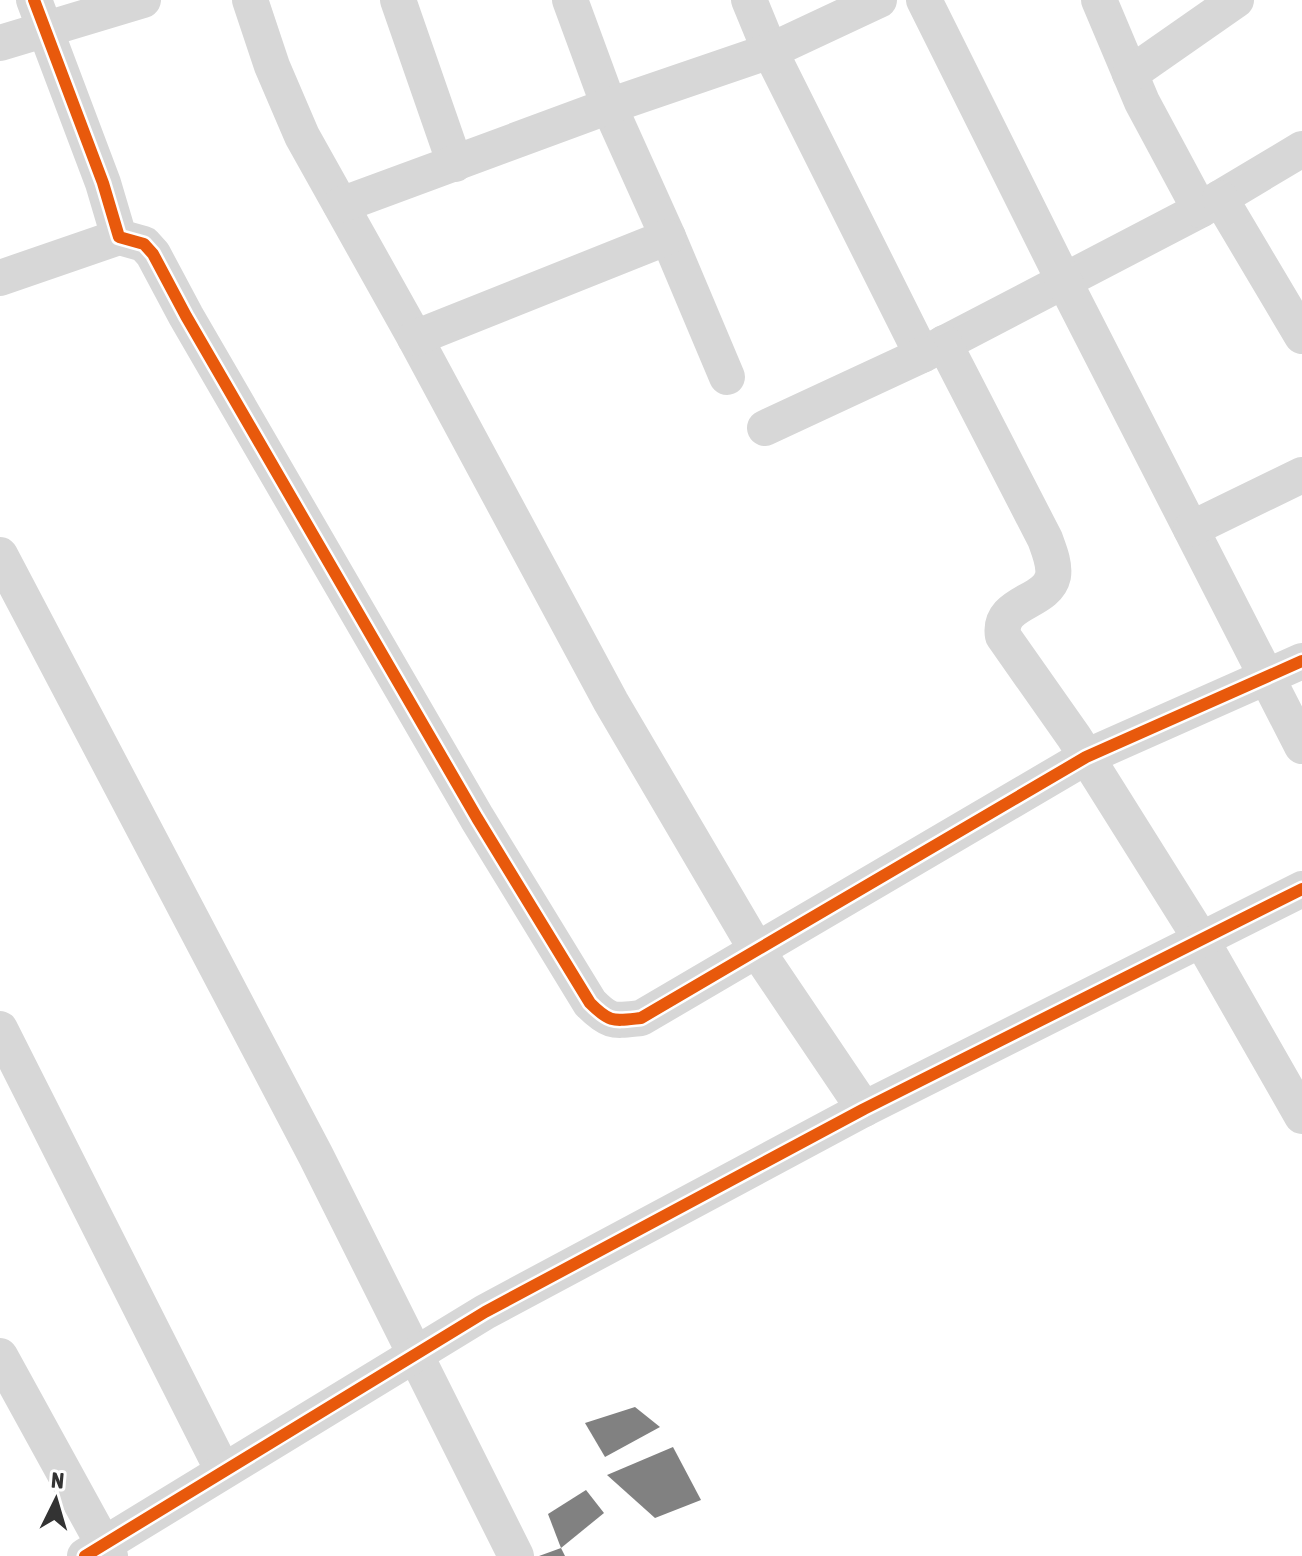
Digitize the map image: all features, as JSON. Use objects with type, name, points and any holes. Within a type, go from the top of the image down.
[{"type":"street","points":[[0,43],[40,15],[143,0]]},
{"type":"street","points":[[250,0],[272,66],[302,136],[611,702],[756,949],[864,1109]]},
{"type":"street","points":[[398,0],[455,164]]},
{"type":"street","points":[[570,0],[609,106],[727,377]]},
{"type":"street","points":[[749,0],[770,51],[933,349],[1045,539],[1052,559],[1052,579],[1045,590],[1009,614],[1002,630],[1003,636],[1086,757],[1202,941],[1302,1116]]},
{"type":"street","points":[[341,205],[609,106],[770,51],[879,0]]},
{"type":"street","points":[[924,0],[1302,746]]},
{"type":"street","points":[[1099,0],[1142,102],[1302,336]]},
{"type":"street","points":[[1130,74],[1236,0]]},
{"type":"street","points":[[40,15],[103,183],[119,237]]},
{"type":"street","points":[[765,428],[933,349],[1064,281],[1210,204],[1302,149]]},
{"type":"street","points":[[0,278],[119,237],[144,244],[153,254],[461,791],[590,1003],[604,1018],[620,1021],[641,1018],[1086,757],[1302,661]]},
{"type":"street","points":[[415,338],[668,237]]},
{"type":"street","points":[[1191,529],[1302,475]]},
{"type":"street","points":[[0,555],[308,1142],[516,1556]]},
{"type":"street","points":[[0,1356],[99,1552],[223,1471],[485,1312],[864,1109],[1302,889]]},
{"type":"street","points":[[0,1029],[223,1471]]},
{"type":"building","points":[[635,1407],[660,1427],[605,1457],[585,1423]]},
{"type":"building","points":[[673,1447],[701,1500],[655,1518],[607,1475]]},
{"type":"building","points":[[586,1490],[604,1513],[561,1548],[548,1514]]},
{"type":"building","points":[[561,1548],[565,1556],[539,1556]]},
{"type":"cycle path","points":[[34,0],[103,183],[119,237],[144,244],[153,254],[477,818],[590,1003],[602,1014],[618,1020],[641,1018],[1086,757],[1302,661]]},
{"type":"cycle path","points":[[85,1556],[485,1312],[864,1109],[1302,889]]}]
